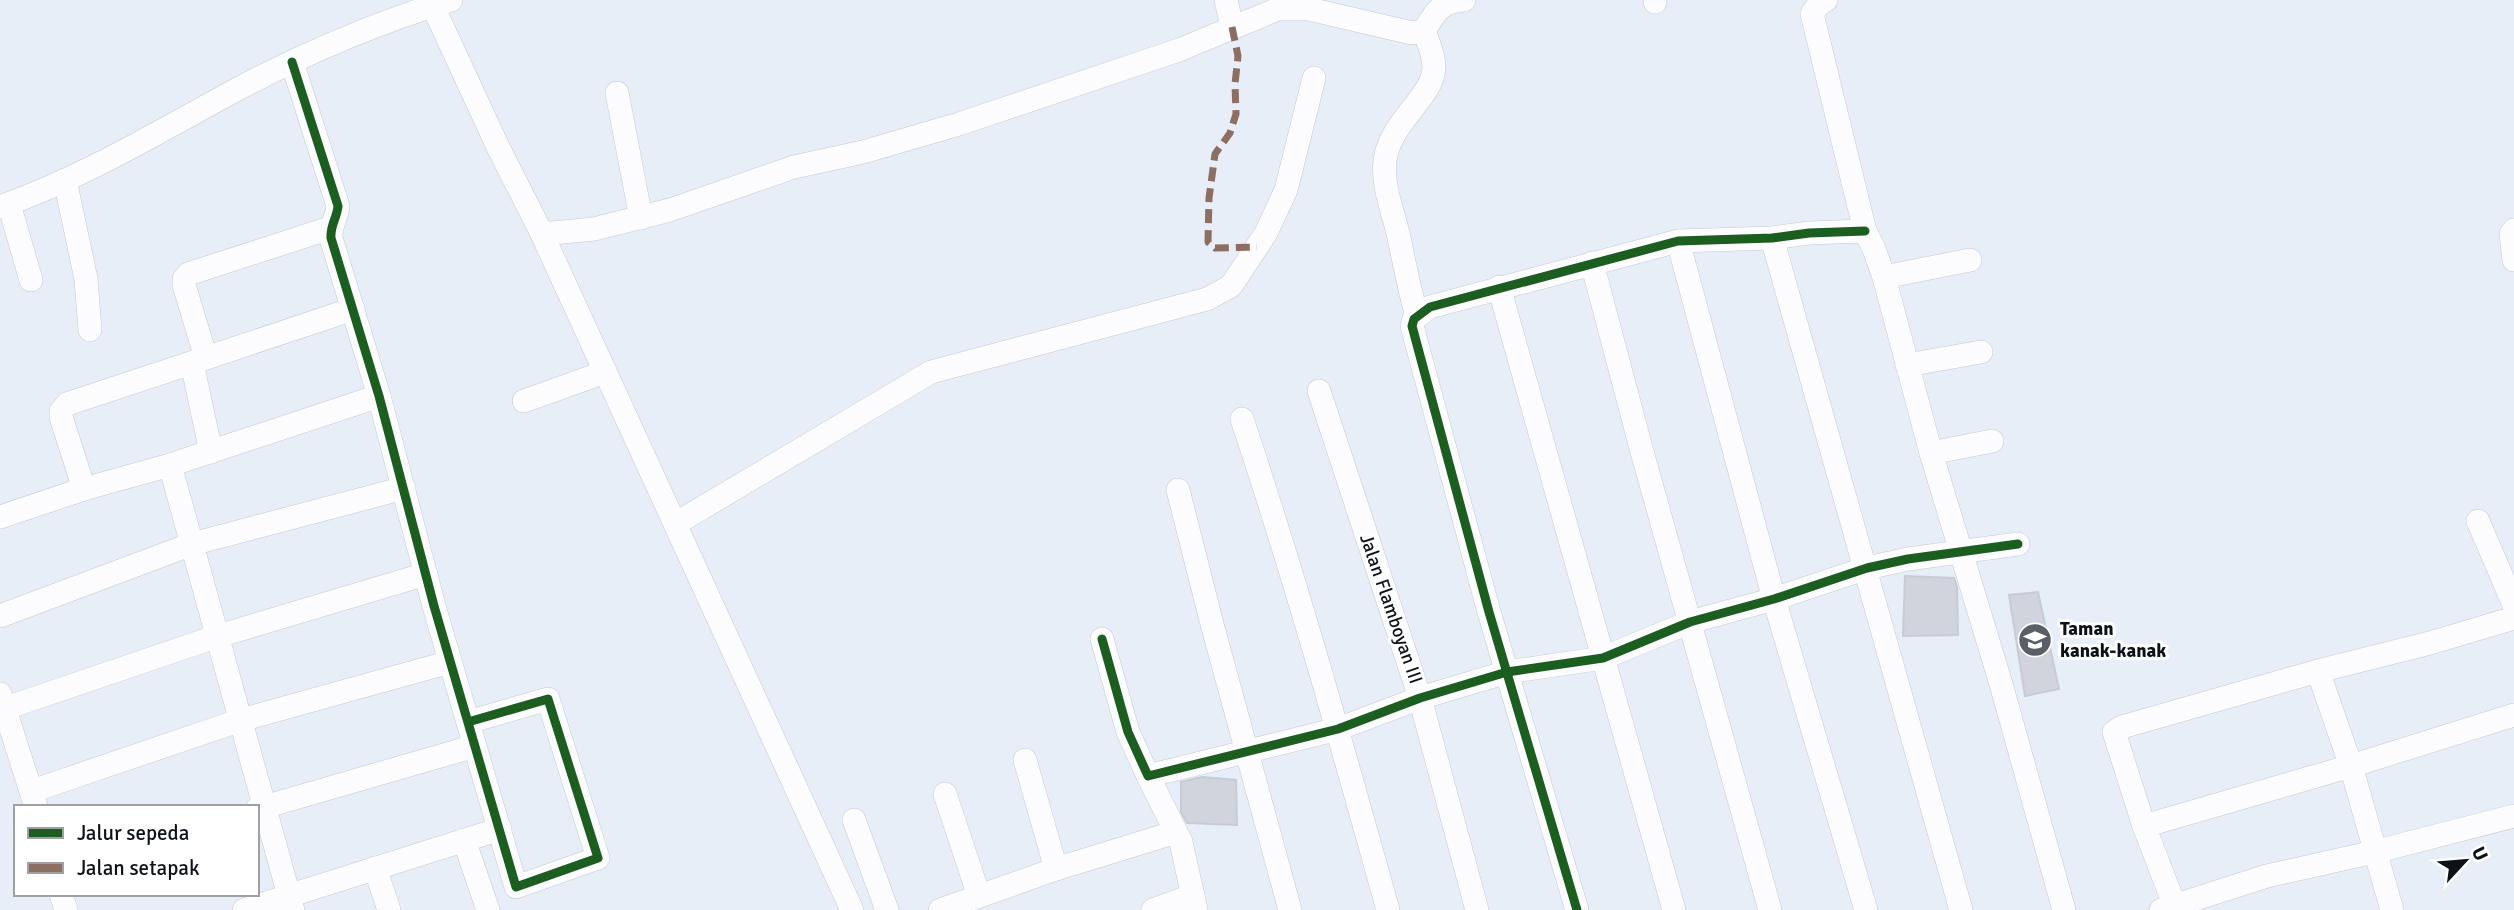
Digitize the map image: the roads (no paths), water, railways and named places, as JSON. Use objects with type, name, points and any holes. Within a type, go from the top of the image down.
[{"type":"street","points":[[1226,0],[1232,27]]},
{"type":"street","points":[[1417,316],[1385,181],[1386,157],[1400,123],[1424,93],[1434,72],[1424,31],[1436,11],[1444,4],[1464,0]]},
{"type":"street","points":[[1826,0],[1818,5],[1812,14],[1865,231],[1884,276],[1931,453],[2001,684],[2064,910]]},
{"type":"street","points":[[31,280],[4,205],[65,180],[292,62],[344,38],[438,2],[852,910]]},
{"type":"street","points":[[542,234],[594,229],[641,218],[794,167],[863,152],[975,119],[1180,50],[1279,4],[1412,33],[1424,31]]},
{"type":"street","points":[[211,452],[199,361],[184,285],[185,276],[330,228],[338,213],[292,62]]},
{"type":"street","points":[[675,524],[931,372],[1207,299],[1231,286],[1262,240],[1286,191],[1314,78]]},
{"type":"street","points":[[617,93],[641,218]]},
{"type":"street","points":[[65,180],[86,279],[90,330]]},
{"type":"street","points":[[330,228],[379,396],[450,662],[516,887],[598,858],[548,699],[468,722]]},
{"type":"street","points":[[2514,230],[2511,234],[2514,260]]},
{"type":"street","points":[[1577,910],[1507,672],[1412,326],[1417,316],[1430,307],[1678,241],[1772,239],[1809,233],[1865,231]]},
{"type":"street","points":[[1772,239],[1867,568],[1961,910]]},
{"type":"street","points":[[1678,241],[1774,599],[1866,910]]},
{"type":"street","points":[[1884,276],[1970,260]]},
{"type":"street","points":[[1592,263],[1770,910]]},
{"type":"street","points":[[1499,288],[1674,910]]},
{"type":"street","points":[[84,489],[61,417],[67,404],[353,309]]},
{"type":"street","points":[[1907,365],[1981,352]]},
{"type":"street","points":[[524,401],[605,372]]},
{"type":"street","name":"Jalan Flamboyan III","points":[[1318,391],[1420,698],[1477,910]]},
{"type":"street","points":[[0,517],[211,452],[379,396]]},
{"type":"street","points":[[1241,419],[1269,498],[1338,729],[1388,910]]},
{"type":"street","points":[[1931,453],[1992,441]]},
{"type":"street","points":[[170,465],[241,720],[261,808],[291,903]]},
{"type":"street","points":[[0,616],[192,544],[404,488]]},
{"type":"street","points":[[1178,490],[1290,910]]},
{"type":"street","points":[[2478,521],[2514,605]]},
{"type":"street","points":[[1148,776],[1338,729],[1420,698],[1507,672],[1604,658],[1690,622],[1774,599],[1867,568],[1959,551],[2018,544]]},
{"type":"street","points":[[426,574],[3,701],[34,799],[241,720],[450,662]]},
{"type":"street","points":[[2514,618],[2430,643],[2318,671],[2122,727],[2113,732],[2167,907],[2267,876],[2514,816]]},
{"type":"street","points":[[1102,639],[1128,732],[1176,832],[1185,856],[1195,903],[1153,910]]},
{"type":"street","points":[[2318,671],[2351,766],[2392,910]]},
{"type":"street","points":[[2144,826],[2514,715]]},
{"type":"street","points":[[261,808],[475,746]]},
{"type":"street","points":[[1025,760],[1056,869]]},
{"type":"street","points":[[945,794],[978,896]]},
{"type":"street","points":[[854,820],[887,910]]},
{"type":"street","points":[[244,910],[291,903],[375,868],[500,829]]},
{"type":"street","points":[[940,910],[1056,869],[1176,832]]},
{"type":"street","points":[[464,840],[488,910]]},
{"type":"street","points":[[375,868],[390,910]]},
{"type":"place","name":"Taman kanak-kanak","points":[[2035,640]]}]
